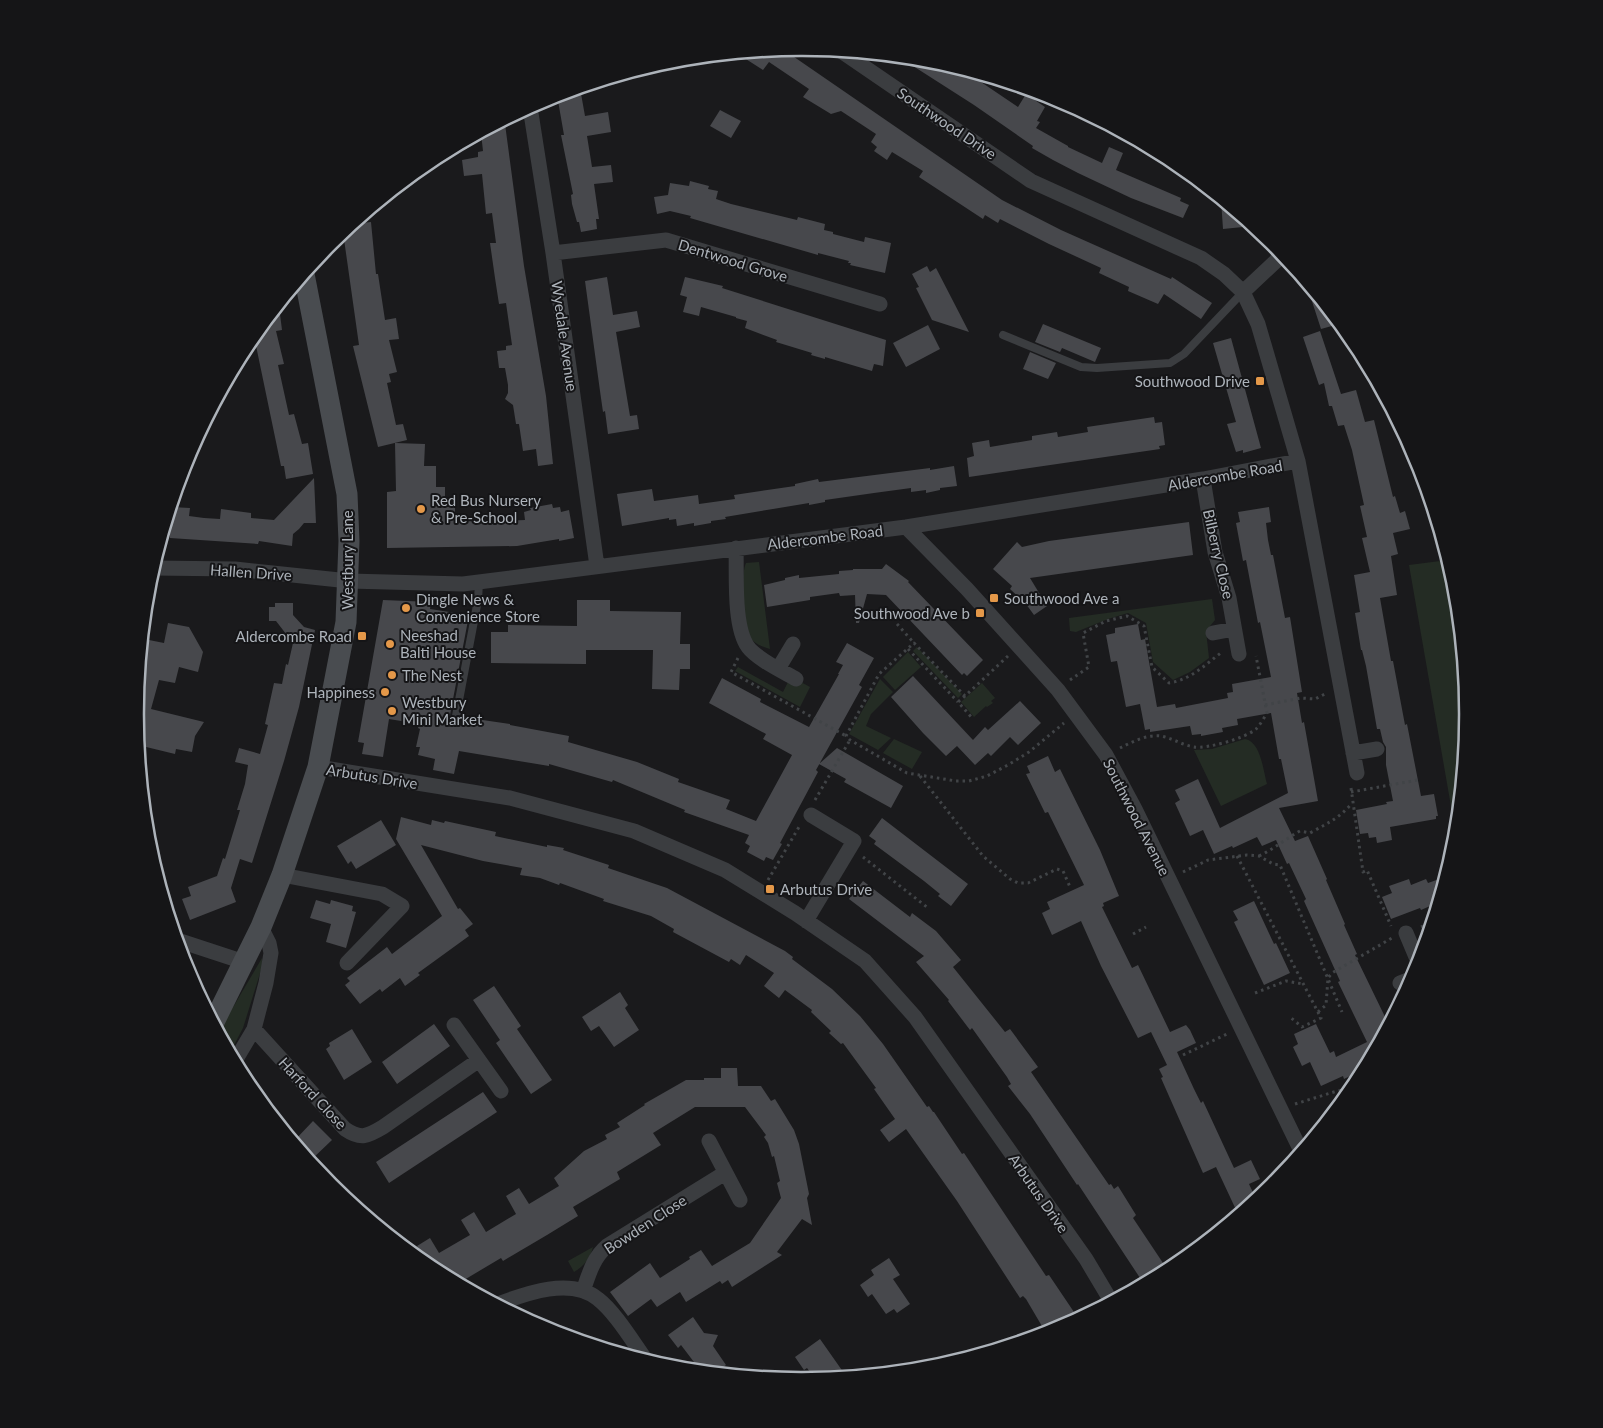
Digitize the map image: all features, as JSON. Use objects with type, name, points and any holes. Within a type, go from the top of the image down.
[{"type":"street","name":"Southwood Drive","points":[[852,59],[1031,181],[1201,258],[1224,274],[1243,292],[1258,324],[1298,461],[1357,773]]},
{"type":"street","name":"Wyedale Avenue","points":[[531,115],[553,253],[596,566]]},
{"type":"street","name":"Dentwood Grove","points":[[553,253],[666,240],[880,304]]},
{"type":"street","points":[[1243,292],[1277,260]]},
{"type":"street","name":"Westbury Lane","points":[[217,1015],[261,927],[282,875],[318,767],[341,656],[346,622],[349,581],[347,494],[306,282]]},
{"type":"street","name":"Aldercombe Road","points":[[349,581],[463,584],[479,582],[906,527],[1204,479],[1298,461]]},
{"type":"street","name":"Bilberry Close","points":[[1204,479],[1215,552],[1229,598],[1236,641]]},
{"type":"street","name":"Southwood Avenue","points":[[906,527],[967,589],[1058,690],[1106,755],[1298,1145]]},
{"type":"street","points":[[736,548],[738,624],[746,643],[760,657],[796,679]]},
{"type":"street","name":"Hallen Drive","points":[[160,568],[235,569],[349,581]]},
{"type":"street","points":[[1213,633],[1236,641]]},
{"type":"street","points":[[778,669],[793,644]]},
{"type":"street","points":[[1353,753],[1377,749]]},
{"type":"street","name":"Arbutus Drive","points":[[318,767],[510,798],[634,831],[725,870],[806,921],[865,961],[916,1017],[1086,1259],[1108,1296]]},
{"type":"street","points":[[806,921],[854,841],[811,815]]},
{"type":"street","points":[[282,875],[382,894],[402,906],[346,963]]},
{"type":"street","points":[[239,1054],[254,1029],[271,953],[269,943],[261,927]]},
{"type":"street","points":[[1397,932],[1413,955]]},
{"type":"street","points":[[186,943],[244,962]]},
{"type":"street","points":[[454,1025],[500,1091]]},
{"type":"street","name":"Harford Close","points":[[254,1029],[345,1129],[357,1135],[368,1136],[383,1127],[479,1060]]},
{"type":"street","points":[[709,1141],[740,1200]]},
{"type":"street","name":"Bowden Close","points":[[583,1291],[591,1267],[599,1252],[725,1173]]},
{"type":"street","points":[[506,1301],[524,1294],[552,1288],[583,1291],[597,1298],[607,1307],[639,1351]]},
{"type":"lane","points":[[1002,335],[1082,367],[1097,368],[1170,363],[1184,354],[1243,292]]},
{"type":"lane","points":[[456,716],[478,600],[479,582]]},
{"type":"path","points":[[1058,690],[1089,667],[1083,633],[1106,621],[1127,616],[1144,626],[1152,667],[1169,683],[1192,676],[1236,641]]},
{"type":"path","points":[[897,624],[965,696]]},
{"type":"path","points":[[746,643],[731,672],[907,772],[920,776],[962,781],[987,776],[1030,752],[1051,734]]},
{"type":"path","points":[[846,736],[879,674],[914,643]]},
{"type":"path","points":[[958,702],[1018,646]]},
{"type":"path","points":[[1106,755],[1134,741],[1149,737],[1161,736],[1196,747],[1222,744],[1255,730],[1267,713],[1254,648]]},
{"type":"path","points":[[908,649],[973,719]]},
{"type":"path","points":[[1265,705],[1301,698],[1315,699],[1341,687]]},
{"type":"path","points":[[1318,1012],[1326,1006],[1328,978],[1332,973],[1397,932],[1367,870],[1363,872],[1352,803],[1350,774],[1357,773]]},
{"type":"path","points":[[920,776],[983,856],[1010,879],[1018,883],[1028,883],[1057,869],[1063,870],[1070,887]]},
{"type":"path","points":[[1352,792],[1418,780]]},
{"type":"path","points":[[1169,880],[1208,860],[1237,856],[1259,856],[1300,831],[1310,833],[1336,820],[1352,803]]},
{"type":"path","points":[[851,848],[928,908]]},
{"type":"path","points":[[1237,856],[1321,1018],[1302,1027],[1290,1017]]},
{"type":"path","points":[[1259,856],[1272,864],[1280,865],[1342,1012]]},
{"type":"path","points":[[1133,934],[1146,927]]},
{"type":"path","points":[[1255,993],[1286,981],[1304,984]]},
{"type":"path","points":[[1183,1055],[1211,1042]]},
{"type":"path","points":[[1281,1111],[1298,1102],[1340,1091]]},
{"type":"shaded area","points":[[1441,561],[1447,586],[1454,628],[1459,714],[1458,757],[1452,812],[1409,565]]},
{"type":"shaded area","points":[[759,562],[770,649],[758,645],[752,640],[744,614],[743,579],[746,563]]},
{"type":"shaded area","points":[[1212,599],[1215,620],[1206,631],[1209,658],[1190,672],[1173,680],[1153,662],[1146,623],[1128,613],[1076,632],[1070,631],[1069,618]]},
{"type":"shaded area","points":[[917,647],[962,694],[958,698],[913,651]]},
{"type":"shaded area","points":[[908,652],[921,667],[895,690],[883,677]]},
{"type":"shaded area","points":[[738,667],[783,692],[789,680],[799,681],[810,687],[800,707],[735,671]]},
{"type":"shaded area","points":[[880,679],[893,692],[871,714],[866,726],[891,738],[878,750],[849,734]]},
{"type":"shaded area","points":[[982,683],[995,698],[991,701],[993,703],[986,706],[974,717],[961,702]]},
{"type":"shaded area","points":[[894,739],[922,752],[912,769],[883,753]]},
{"type":"shaded area","points":[[1245,739],[1255,745],[1258,751],[1267,784],[1221,806],[1194,750],[1212,749]]},
{"type":"shaded area","points":[[262,958],[262,967],[243,1028],[234,1046],[223,1025]]},
{"type":"shaded area","points":[[593,1247],[586,1262],[574,1272],[568,1261]]},
{"type":"building","points":[[793,56],[1002,200],[1061,230],[1171,279],[1172,277],[1212,303],[1201,319],[1164,294],[1158,304],[1128,291],[1129,287],[1099,273],[1101,268],[1000,219],[998,223],[985,215],[983,219],[919,177],[923,171],[892,152],[887,160],[874,151],[877,147],[871,142],[876,134],[841,111],[831,114],[803,97],[809,89],[769,62],[763,70],[746,59]]},
{"type":"building","points":[[914,66],[981,82],[1018,107],[1025,96],[1032,98],[1045,107],[1037,121],[1040,122],[1036,128],[1068,147],[1102,163],[1109,147],[1123,153],[1116,170],[1181,198],[1180,201],[1189,205],[1183,218],[1131,198],[1053,160],[1032,148],[1033,146]]},
{"type":"building","points":[[581,94],[585,116],[608,112],[611,132],[587,136],[592,167],[611,165],[613,182],[594,184],[599,219],[596,219],[597,229],[581,232],[579,222],[577,222],[572,204],[571,195],[573,194],[561,135],[564,135],[558,103]]},
{"type":"building","points":[[720,110],[741,121],[731,138],[710,126]]},
{"type":"building","points":[[505,127],[524,266],[546,396],[553,464],[538,466],[536,449],[523,451],[519,424],[516,424],[513,405],[505,399],[508,393],[508,385],[505,368],[499,368],[497,351],[506,350],[506,346],[512,345],[506,303],[499,304],[495,278],[490,243],[496,243],[492,213],[486,214],[482,174],[464,176],[462,160],[478,157],[478,152],[483,151],[482,139]]},
{"type":"building","points":[[690,181],[709,186],[708,189],[718,191],[716,199],[731,204],[797,220],[798,217],[825,224],[824,230],[864,242],[865,237],[891,243],[885,273],[850,265],[849,261],[818,253],[818,255],[690,218],[691,216],[670,211],[657,214],[654,197],[668,195],[670,183],[689,186]]},
{"type":"building","points":[[1222,208],[1243,227],[1223,229]]},
{"type":"building","points":[[371,222],[376,274],[378,274],[385,320],[396,318],[399,339],[389,340],[397,372],[389,374],[391,382],[387,383],[396,425],[403,424],[407,440],[378,447],[353,346],[359,345],[344,241],[364,223]]},
{"type":"building","points":[[927,266],[930,272],[936,268],[969,332],[932,320],[916,288],[919,287],[912,274]]},
{"type":"building","points":[[607,277],[613,315],[637,311],[640,327],[616,332],[630,416],[637,415],[639,429],[608,434],[605,411],[603,412],[585,281]]},
{"type":"building","points":[[685,277],[723,286],[722,288],[886,340],[883,366],[874,364],[872,371],[825,357],[825,359],[811,355],[812,353],[776,342],[777,340],[745,328],[747,321],[701,307],[699,316],[683,312],[687,297],[680,295]]},
{"type":"building","points":[[1311,299],[1332,326],[1321,329]]},
{"type":"building","points":[[280,314],[282,330],[276,331],[284,364],[278,365],[289,415],[294,414],[302,444],[308,443],[313,474],[286,479],[284,466],[281,466],[256,347]]},
{"type":"building","points":[[1043,324],[1101,348],[1095,362],[1062,348],[1060,352],[1035,342]]},
{"type":"building","points":[[928,325],[940,349],[906,367],[893,343]]},
{"type":"building","points":[[1320,331],[1341,394],[1356,390],[1365,422],[1374,420],[1393,497],[1395,496],[1400,513],[1405,511],[1410,529],[1393,533],[1398,554],[1391,556],[1397,595],[1380,598],[1391,661],[1393,661],[1405,725],[1407,724],[1421,796],[1434,794],[1438,816],[1436,816],[1436,819],[1390,827],[1392,840],[1377,843],[1376,837],[1369,838],[1368,833],[1360,834],[1356,810],[1393,801],[1386,765],[1386,747],[1380,729],[1377,729],[1355,613],[1360,612],[1354,575],[1370,572],[1362,538],[1367,537],[1360,506],[1364,505],[1352,450],[1344,425],[1338,426],[1332,406],[1329,406],[1324,383],[1319,385],[1303,337]]},
{"type":"building","points":[[1231,338],[1261,448],[1243,453],[1243,450],[1236,452],[1227,424],[1236,422],[1213,343]]},
{"type":"building","points":[[1030,352],[1056,363],[1048,379],[1023,369]]},
{"type":"building","points":[[1154,417],[1155,423],[1162,422],[1165,445],[1159,446],[1160,449],[969,477],[967,458],[974,456],[972,443],[989,440],[990,447],[1032,440],[1032,436],[1057,432],[1058,437],[1088,432],[1087,427]]},
{"type":"building","points":[[395,443],[425,444],[424,466],[436,466],[436,487],[445,487],[445,505],[455,505],[455,518],[481,517],[481,522],[525,520],[524,512],[531,510],[530,508],[552,504],[553,508],[560,507],[561,512],[569,510],[574,538],[517,546],[387,548],[387,492],[396,491]]},
{"type":"building","points":[[954,466],[957,486],[940,488],[940,490],[926,493],[926,490],[911,492],[911,488],[825,500],[825,502],[809,505],[809,503],[725,517],[726,519],[694,526],[694,523],[677,526],[676,519],[669,520],[669,518],[622,526],[617,494],[652,489],[654,501],[698,495],[699,504],[735,499],[734,495],[795,486],[795,484],[818,479],[819,482]]},
{"type":"building","points":[[314,478],[316,523],[304,523],[293,534],[292,546],[259,541],[258,544],[170,538],[169,535],[178,507],[190,508],[189,516],[204,518],[220,519],[221,509],[251,513],[251,518],[274,520]]},
{"type":"building","points":[[1269,507],[1271,522],[1266,523],[1268,540],[1271,555],[1273,555],[1285,618],[1290,617],[1302,692],[1297,693],[1318,801],[1279,808],[1295,841],[1308,836],[1357,954],[1355,955],[1385,1017],[1350,1076],[1344,1079],[1343,1076],[1321,1086],[1310,1062],[1302,1066],[1293,1047],[1298,1044],[1294,1034],[1316,1024],[1330,1053],[1334,1051],[1336,1057],[1367,1042],[1338,982],[1340,981],[1289,863],[1287,864],[1276,840],[1262,846],[1257,837],[1214,854],[1203,830],[1190,836],[1175,803],[1180,800],[1175,790],[1198,779],[1220,828],[1288,793],[1281,759],[1279,759],[1271,713],[1237,719],[1238,725],[1222,728],[1223,732],[1201,736],[1201,734],[1192,735],[1190,726],[1150,732],[1150,729],[1145,730],[1140,704],[1126,707],[1117,661],[1111,662],[1106,635],[1115,633],[1115,628],[1138,624],[1141,640],[1145,639],[1157,707],[1175,704],[1176,708],[1228,698],[1227,693],[1233,692],[1232,684],[1271,677],[1246,560],[1243,561],[1236,523],[1240,522],[1238,512]]},
{"type":"building","points":[[1189,522],[1193,555],[1030,578],[1047,606],[1034,615],[1026,604],[1010,589],[1012,586],[993,569],[1017,542],[1022,547],[1049,541]]},
{"type":"building","points":[[886,564],[909,581],[983,660],[967,676],[964,673],[962,675],[886,595],[867,594],[859,623],[856,623],[855,595],[840,596],[839,593],[810,597],[810,600],[767,607],[764,585],[799,575],[799,578],[839,574],[839,571],[853,569],[882,569]]},
{"type":"building","points":[[383,600],[431,602],[430,609],[469,615],[450,715],[453,721],[458,721],[462,717],[569,736],[568,742],[637,762],[679,779],[678,782],[730,800],[726,809],[756,821],[792,755],[763,739],[766,734],[709,703],[722,678],[761,699],[760,702],[809,727],[839,674],[843,665],[836,662],[847,643],[874,658],[859,685],[862,687],[816,770],[818,772],[780,843],[782,844],[773,860],[766,857],[764,861],[747,852],[750,846],[745,843],[749,835],[684,812],[685,810],[613,780],[612,782],[549,764],[549,766],[459,751],[454,774],[433,770],[435,759],[418,755],[420,747],[416,747],[420,729],[418,728],[419,724],[389,719],[383,757],[362,754],[364,743],[358,742]]},
{"type":"building","points":[[577,600],[610,600],[610,611],[681,612],[680,644],[690,644],[690,669],[680,669],[679,690],[652,689],[653,650],[586,650],[586,664],[491,663],[491,632],[508,632],[508,625],[577,626]]},
{"type":"building","points":[[275,603],[293,603],[293,615],[304,627],[315,630],[299,707],[252,863],[240,859],[231,888],[236,902],[190,920],[182,899],[191,896],[188,887],[217,876],[223,858],[225,859],[240,810],[237,810],[245,784],[248,765],[235,762],[239,748],[260,754],[268,725],[265,724],[274,683],[282,684],[286,664],[288,665],[293,643],[276,621],[269,621],[269,607],[275,607]]},
{"type":"building","points":[[168,623],[189,627],[203,652],[198,672],[179,667],[175,683],[159,680],[151,709],[204,722],[195,736],[192,752],[176,749],[175,754],[145,747],[147,650],[149,640],[164,643]]},
{"type":"building","points":[[913,676],[973,740],[985,727],[988,730],[1020,701],[1041,723],[1018,745],[1010,737],[991,756],[988,753],[975,765],[957,746],[946,756],[891,697]]},
{"type":"building","points":[[837,748],[903,786],[891,808],[844,782],[846,779],[819,764]]},
{"type":"building","points":[[1048,756],[1055,772],[1060,769],[1100,850],[1119,896],[1103,903],[1104,906],[1102,907],[1132,968],[1138,965],[1170,1032],[1186,1025],[1190,1030],[1196,1043],[1177,1052],[1194,1089],[1201,1103],[1203,1101],[1234,1168],[1251,1160],[1260,1179],[1249,1184],[1253,1192],[1235,1209],[1216,1167],[1203,1173],[1161,1078],[1163,1077],[1159,1069],[1167,1065],[1151,1032],[1138,1038],[1101,966],[1081,921],[1052,935],[1042,913],[1050,909],[1047,902],[1084,885],[1048,812],[1045,813],[1026,774],[1030,773],[1027,766]]},
{"type":"building","points":[[401,817],[431,825],[432,820],[444,823],[445,821],[496,832],[495,836],[547,847],[547,845],[564,848],[563,850],[609,865],[608,868],[667,888],[785,951],[793,957],[792,959],[832,989],[860,1016],[883,1044],[927,1107],[929,1106],[934,1112],[962,1154],[964,1153],[1046,1276],[1049,1275],[1074,1312],[1042,1326],[1026,1299],[1023,1296],[1020,1298],[957,1201],[906,1129],[889,1142],[880,1130],[895,1119],[874,1089],[876,1088],[843,1043],[841,1044],[829,1033],[831,1031],[811,1012],[812,1010],[785,990],[779,998],[764,986],[774,973],[746,955],[740,965],[731,959],[729,962],[673,932],[674,929],[651,916],[603,901],[604,899],[560,883],[559,885],[540,878],[520,875],[522,868],[483,861],[421,845],[458,909],[460,908],[473,924],[465,930],[469,936],[418,973],[420,975],[405,986],[400,978],[382,992],[380,989],[360,1004],[345,985],[350,981],[347,978],[387,947],[392,954],[442,916],[396,839]]},
{"type":"building","points":[[882,818],[968,884],[951,906],[924,881],[874,844],[876,841],[869,836]]},
{"type":"building","points":[[381,820],[396,845],[356,869],[351,861],[348,864],[337,846]]},
{"type":"building","points":[[1409,879],[1411,885],[1426,879],[1428,883],[1438,879],[1430,906],[1391,919],[1382,897],[1392,893],[1389,886]]},
{"type":"building","points":[[863,881],[910,917],[912,913],[936,931],[961,960],[953,967],[1005,1032],[1010,1029],[1038,1067],[1031,1072],[1109,1185],[1111,1184],[1114,1189],[1118,1186],[1136,1215],[1133,1218],[1163,1263],[1140,1278],[1030,1114],[1008,1086],[1011,1084],[1007,1077],[972,1028],[970,1030],[949,1000],[916,962],[924,956],[849,899]]},
{"type":"building","points":[[316,900],[330,904],[331,900],[353,906],[352,911],[356,912],[346,948],[326,942],[331,924],[310,918]]},
{"type":"building","points":[[1254,901],[1290,973],[1264,985],[1234,922],[1238,920],[1233,911]]},
{"type":"building","points":[[494,986],[521,1026],[517,1029],[552,1080],[531,1094],[496,1043],[500,1040],[473,1000]]},
{"type":"building","points":[[620,992],[628,1005],[625,1008],[639,1030],[614,1047],[599,1026],[591,1031],[582,1017]]},
{"type":"building","points":[[434,1024],[450,1046],[397,1084],[382,1062]]},
{"type":"building","points":[[352,1029],[372,1062],[344,1080],[326,1049],[330,1046],[329,1043]]},
{"type":"building","points":[[721,1068],[737,1068],[738,1086],[761,1086],[771,1101],[775,1099],[794,1130],[799,1144],[809,1194],[807,1198],[812,1225],[802,1219],[777,1252],[782,1255],[732,1287],[728,1280],[722,1284],[720,1281],[686,1302],[680,1292],[657,1307],[651,1299],[628,1316],[610,1292],[650,1263],[660,1278],[701,1250],[712,1266],[750,1243],[781,1198],[777,1183],[780,1181],[774,1156],[772,1157],[764,1137],[766,1135],[745,1107],[695,1107],[653,1133],[661,1145],[617,1172],[620,1179],[573,1207],[578,1216],[503,1261],[501,1258],[465,1279],[436,1261],[417,1246],[430,1238],[439,1253],[470,1235],[461,1220],[474,1212],[486,1232],[516,1214],[506,1196],[519,1188],[529,1204],[559,1186],[554,1178],[584,1151],[607,1139],[605,1135],[620,1127],[617,1123],[644,1104],[686,1080],[721,1078]]},
{"type":"building","points":[[483,1092],[497,1112],[389,1183],[376,1162]]},
{"type":"building","points":[[313,1121],[332,1140],[315,1156],[298,1137]]},
{"type":"building","points":[[889,1258],[900,1275],[893,1279],[910,1304],[897,1313],[894,1309],[886,1314],[872,1294],[868,1297],[860,1285],[874,1275],[871,1270]]},
{"type":"building","points":[[693,1317],[704,1333],[718,1335],[713,1346],[726,1365],[724,1367],[694,1362],[681,1345],[678,1348],[668,1335]]},
{"type":"building","points":[[820,1339],[842,1370],[810,1372],[807,1368],[804,1370],[795,1357]]},
{"type":"place","name":"Southwood Drive","points":[[1260,381]]},
{"type":"place","name":"Red Bus Nursery & Pre-School","points":[[421,509]]},
{"type":"place","name":"Southwood Ave a","points":[[994,598]]},
{"type":"place","name":"Dingle News & Convenience Store","points":[[406,608]]},
{"type":"place","name":"Southwood Ave b","points":[[980,613]]},
{"type":"place","name":"Aldercombe Road","points":[[362,636]]},
{"type":"place","name":"Neeshad Balti House","points":[[390,644]]},
{"type":"place","name":"The Nest","points":[[392,675]]},
{"type":"place","name":"Happiness","points":[[385,692]]},
{"type":"place","name":"Westbury Mini Market","points":[[392,711]]},
{"type":"place","name":"Arbutus Drive","points":[[770,889]]}]
